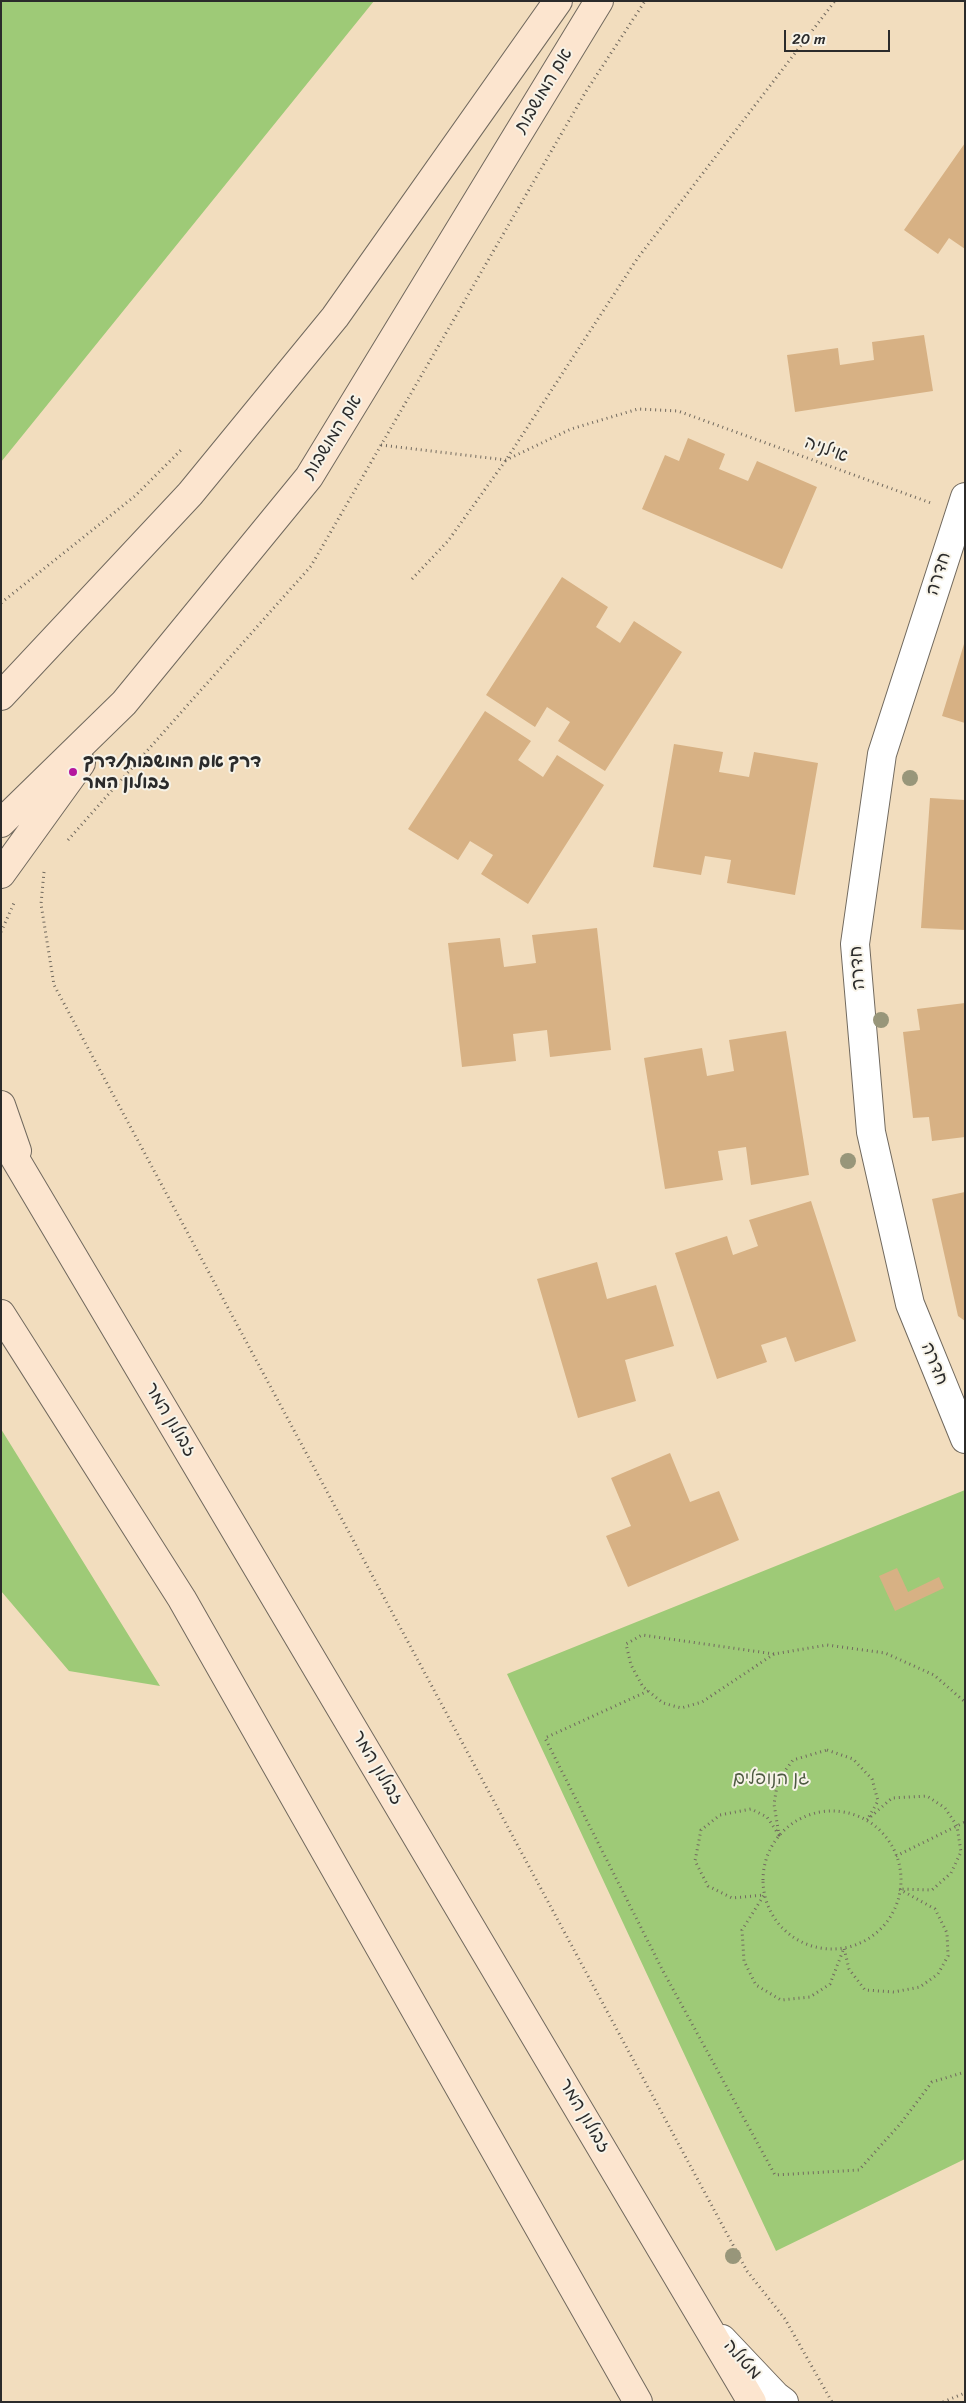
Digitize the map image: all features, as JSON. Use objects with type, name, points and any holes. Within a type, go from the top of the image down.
[{"type":"street","points":[[4,693],[190,494],[335,317],[558,1]]},
{"type":"street","name":"אם המושבות","points":[[1,822],[124,703],[309,477],[599,1]]},
{"type":"street","name":"חדרה","points":[[961,505],[882,754],[855,944],[873,1141],[910,1304],[965,1439]]},
{"type":"street","points":[[1,874],[124,703]]},
{"type":"street","points":[[1,1105],[25,1176]]},
{"type":"street","name":"זבולון המר","points":[[1,1135],[752,2402]]},
{"type":"street","points":[[1,1314],[182,1599],[638,2402]]},
{"type":"street","name":"מטולה","points":[[702,2315],[742,2362],[784,2402]]},
{"type":"path","points":[[412,579],[448,541],[506,460],[637,259],[835,1]]},
{"type":"path","name":"אילניה","points":[[506,460],[571,429],[638,409],[678,410],[961,505]]},
{"type":"path","points":[[381,445],[506,460]]},
{"type":"path","points":[[1,603],[135,496],[183,448]]},
{"type":"path","points":[[45,866],[41,904],[54,985],[747,2272],[785,2319],[832,2402]]},
{"type":"path","points":[[774,1654],[702,1702],[681,1708],[663,1703],[643,1687],[631,1665],[626,1644],[642,1636],[774,1654],[827,1646],[885,1653],[934,1675],[965,1702]]},
{"type":"path","points":[[648,1691],[545,1738],[663,1971],[776,2175],[859,2170],[901,2123],[932,2082],[965,2072]]},
{"type":"path","points":[[779,1835],[774,1804],[778,1780],[793,1760],[827,1750],[853,1759],[872,1779],[878,1801],[867,1820]]},
{"type":"path","points":[[867,1820],[892,1798],[927,1796],[944,1808],[958,1826],[961,1852],[952,1873],[932,1890],[900,1890]]},
{"type":"path","points":[[764,1895],[732,1898],[708,1886],[695,1862],[701,1830],[720,1815],[751,1809],[767,1817],[779,1835]]},
{"type":"path","points":[[820,1812],[844,1812],[867,1820],[884,1834],[896,1856],[901,1879],[897,1903],[886,1924],[867,1939],[844,1948],[820,1948],[790,1935],[774,1917],[764,1895],[763,1871],[770,1849],[779,1835],[797,1820],[820,1812]]},
{"type":"path","points":[[896,1856],[965,1822]]},
{"type":"path","points":[[844,1948],[849,1969],[865,1990],[894,1992],[920,1987],[938,1974],[948,1956],[947,1933],[935,1909],[900,1890]]},
{"type":"path","points":[[764,1895],[742,1930],[744,1961],[756,1985],[781,2000],[810,1997],[830,1984],[844,1948]]},
{"type":"path","points":[[943,2402],[965,2393]]},
{"type":"green space","points":[[1,1],[374,1],[1,462]]},
{"type":"green space","points":[[1,1429],[160,1686],[69,1671],[1,1591]]},
{"type":"green space","name":"גן הנופלים","points":[[965,1490],[965,2159],[776,2251],[507,1674]]},
{"type":"building","points":[[965,143],[965,249],[949,238],[938,254],[904,230]]},
{"type":"building","points":[[924,335],[933,391],[795,412],[787,355],[838,348],[840,365],[874,360],[872,342]]},
{"type":"building","points":[[688,438],[725,454],[719,469],[748,481],[757,461],[817,487],[782,569],[642,509],[665,455],[679,461]]},
{"type":"building","points":[[562,577],[608,607],[596,627],[620,643],[634,621],[682,652],[605,771],[558,741],[570,722],[547,707],[535,727],[486,695]]},
{"type":"building","points":[[965,644],[965,723],[942,716]]},
{"type":"building","points":[[485,711],[531,741],[518,760],[543,777],[557,755],[604,785],[528,904],[481,874],[493,855],[470,841],[458,860],[408,829]]},
{"type":"building","points":[[674,744],[723,752],[719,772],[749,777],[754,752],[818,763],[795,895],[727,883],[731,860],[705,856],[701,875],[653,867]]},
{"type":"building","points":[[930,798],[965,800],[965,930],[921,928]]},
{"type":"building","points":[[597,928],[611,1050],[550,1057],[547,1030],[513,1034],[516,1061],[462,1067],[448,943],[500,938],[504,967],[536,963],[532,935]]},
{"type":"building","points":[[965,1003],[965,1137],[932,1141],[929,1117],[913,1118],[903,1032],[920,1030],[917,1009]]},
{"type":"building","points":[[786,1031],[809,1175],[751,1185],[746,1147],[718,1151],[723,1180],[665,1189],[644,1058],[702,1048],[707,1076],[734,1071],[729,1040]]},
{"type":"building","points":[[965,1192],[965,1321],[958,1316],[932,1199]]},
{"type":"building","points":[[811,1201],[856,1341],[795,1362],[786,1337],[761,1345],[767,1362],[717,1379],[675,1253],[727,1236],[733,1255],[758,1246],[749,1220]]},
{"type":"building","points":[[597,1262],[607,1299],[656,1285],[674,1346],[625,1360],[636,1401],[578,1418],[537,1279]]},
{"type":"building","points":[[670,1453],[690,1502],[719,1491],[739,1540],[628,1587],[606,1536],[631,1526],[611,1478]]},
{"type":"building","points":[[897,1568],[908,1592],[939,1577],[944,1588],[895,1611],[879,1576]]},
{"type":"place","name":"דרך אם המושבות/דרך זבולון המר","points":[[73,772]]}]
